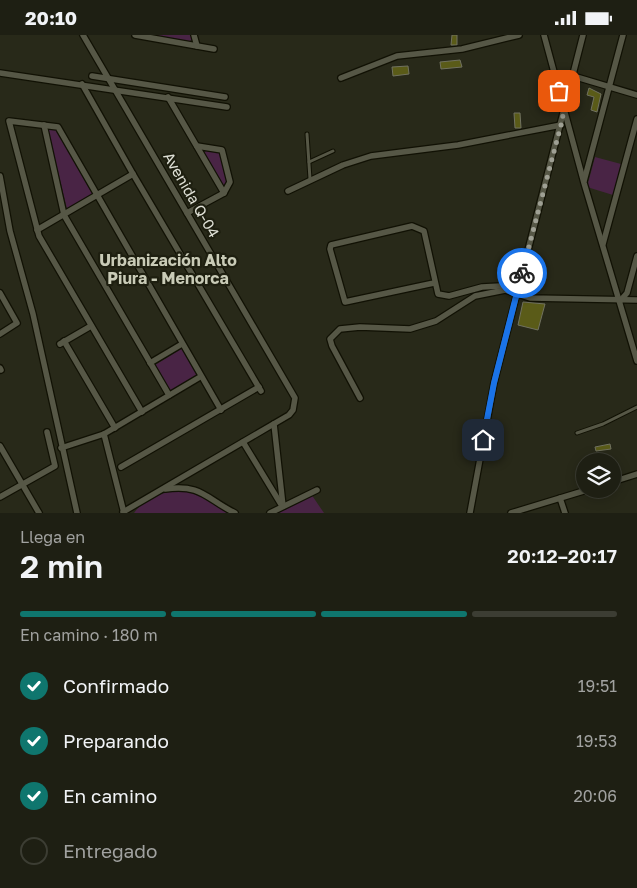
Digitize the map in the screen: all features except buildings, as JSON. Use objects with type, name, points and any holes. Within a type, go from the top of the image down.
[{"type":"street","name":"Avenida Q-04","points":[[83,35],[292,393],[295,404],[293,410],[274,423]]},
{"type":"street","points":[[135,35],[214,49]]},
{"type":"street","points":[[194,35],[197,46]]},
{"type":"street","points":[[341,78],[398,56],[462,49],[519,35]]},
{"type":"street","points":[[544,35],[584,183],[637,361]]},
{"type":"street","points":[[470,513],[494,383],[584,35]]},
{"type":"street","points":[[584,183],[623,35]]},
{"type":"street","points":[[0,73],[227,107]]},
{"type":"street","points":[[92,76],[225,97]]},
{"type":"street","points":[[573,76],[637,95]]},
{"type":"street","points":[[82,84],[260,389],[121,467]]},
{"type":"street","points":[[168,97],[224,193]]},
{"type":"street","points":[[603,244],[637,119]]},
{"type":"street","points":[[142,412],[37,230],[9,121],[58,127],[221,411]]},
{"type":"street","points":[[44,125],[64,215],[169,395]]},
{"type":"street","points":[[288,191],[310,179],[371,156],[441,148],[561,125]]},
{"type":"street","points":[[187,213],[224,193],[230,182],[223,153],[216,148],[197,146]]},
{"type":"street","points":[[37,230],[133,174]]},
{"type":"street","points":[[0,176],[10,231],[33,314],[61,448],[78,513]]},
{"type":"street","points":[[434,283],[345,302],[330,249],[331,245],[412,225],[424,231],[434,283],[438,294],[442,296],[482,287],[519,285]]},
{"type":"street","points":[[620,301],[627,293],[637,255]]},
{"type":"street","points":[[360,398],[332,346],[330,339],[340,329],[360,327],[410,329],[436,321],[474,296],[505,291],[530,297],[637,300]]},
{"type":"street","points":[[0,293],[18,323],[0,334]]},
{"type":"street","points":[[91,325],[62,343],[114,428]]},
{"type":"street","points":[[150,363],[182,344]]},
{"type":"street","points":[[61,448],[104,435],[200,377]]},
{"type":"street","points":[[104,435],[123,512],[274,423],[283,506]]},
{"type":"street","points":[[0,497],[55,466],[56,463],[47,432]]},
{"type":"street","points":[[244,442],[283,506]]},
{"type":"street","points":[[0,446],[39,513]]},
{"type":"street","points":[[621,479],[637,475]]},
{"type":"street","points":[[160,490],[181,487],[196,489],[235,513]]},
{"type":"street","points":[[270,513],[317,490]]},
{"type":"street","points":[[511,513],[576,493]]},
{"type":"street","points":[[560,498],[565,513]]},
{"type":"lane","points":[[307,134],[310,179]]},
{"type":"lane","points":[[309,162],[333,151]]},
{"type":"lane","points":[[577,433],[603,424],[637,407]]},
{"type":"shaded area","points":[[145,35],[191,35],[192,39],[189,42]]},
{"type":"shaded area","points":[[51,128],[56,129],[92,193],[92,196],[67,209],[48,130]]},
{"type":"shaded area","points":[[207,150],[220,152],[228,182],[225,186],[222,185],[203,154]]},
{"type":"shaded area","points":[[595,157],[621,164],[613,195],[587,187]]},
{"type":"shaded area","points":[[184,349],[198,374],[170,391],[155,365]]},
{"type":"shaded area","points":[[180,490],[199,494],[229,513],[134,513],[143,503],[155,497],[167,492]]},
{"type":"shaded area","points":[[311,494],[324,513],[278,513]]},
{"type":"way so far","points":[[522,273],[561,125],[564,110],[559,91]]},
{"type":"district","name":"Urbanización Alto Piura - Menorca","points":[[168,269]]},
{"type":"route","points":[[483,440],[494,383],[522,273]]}]
